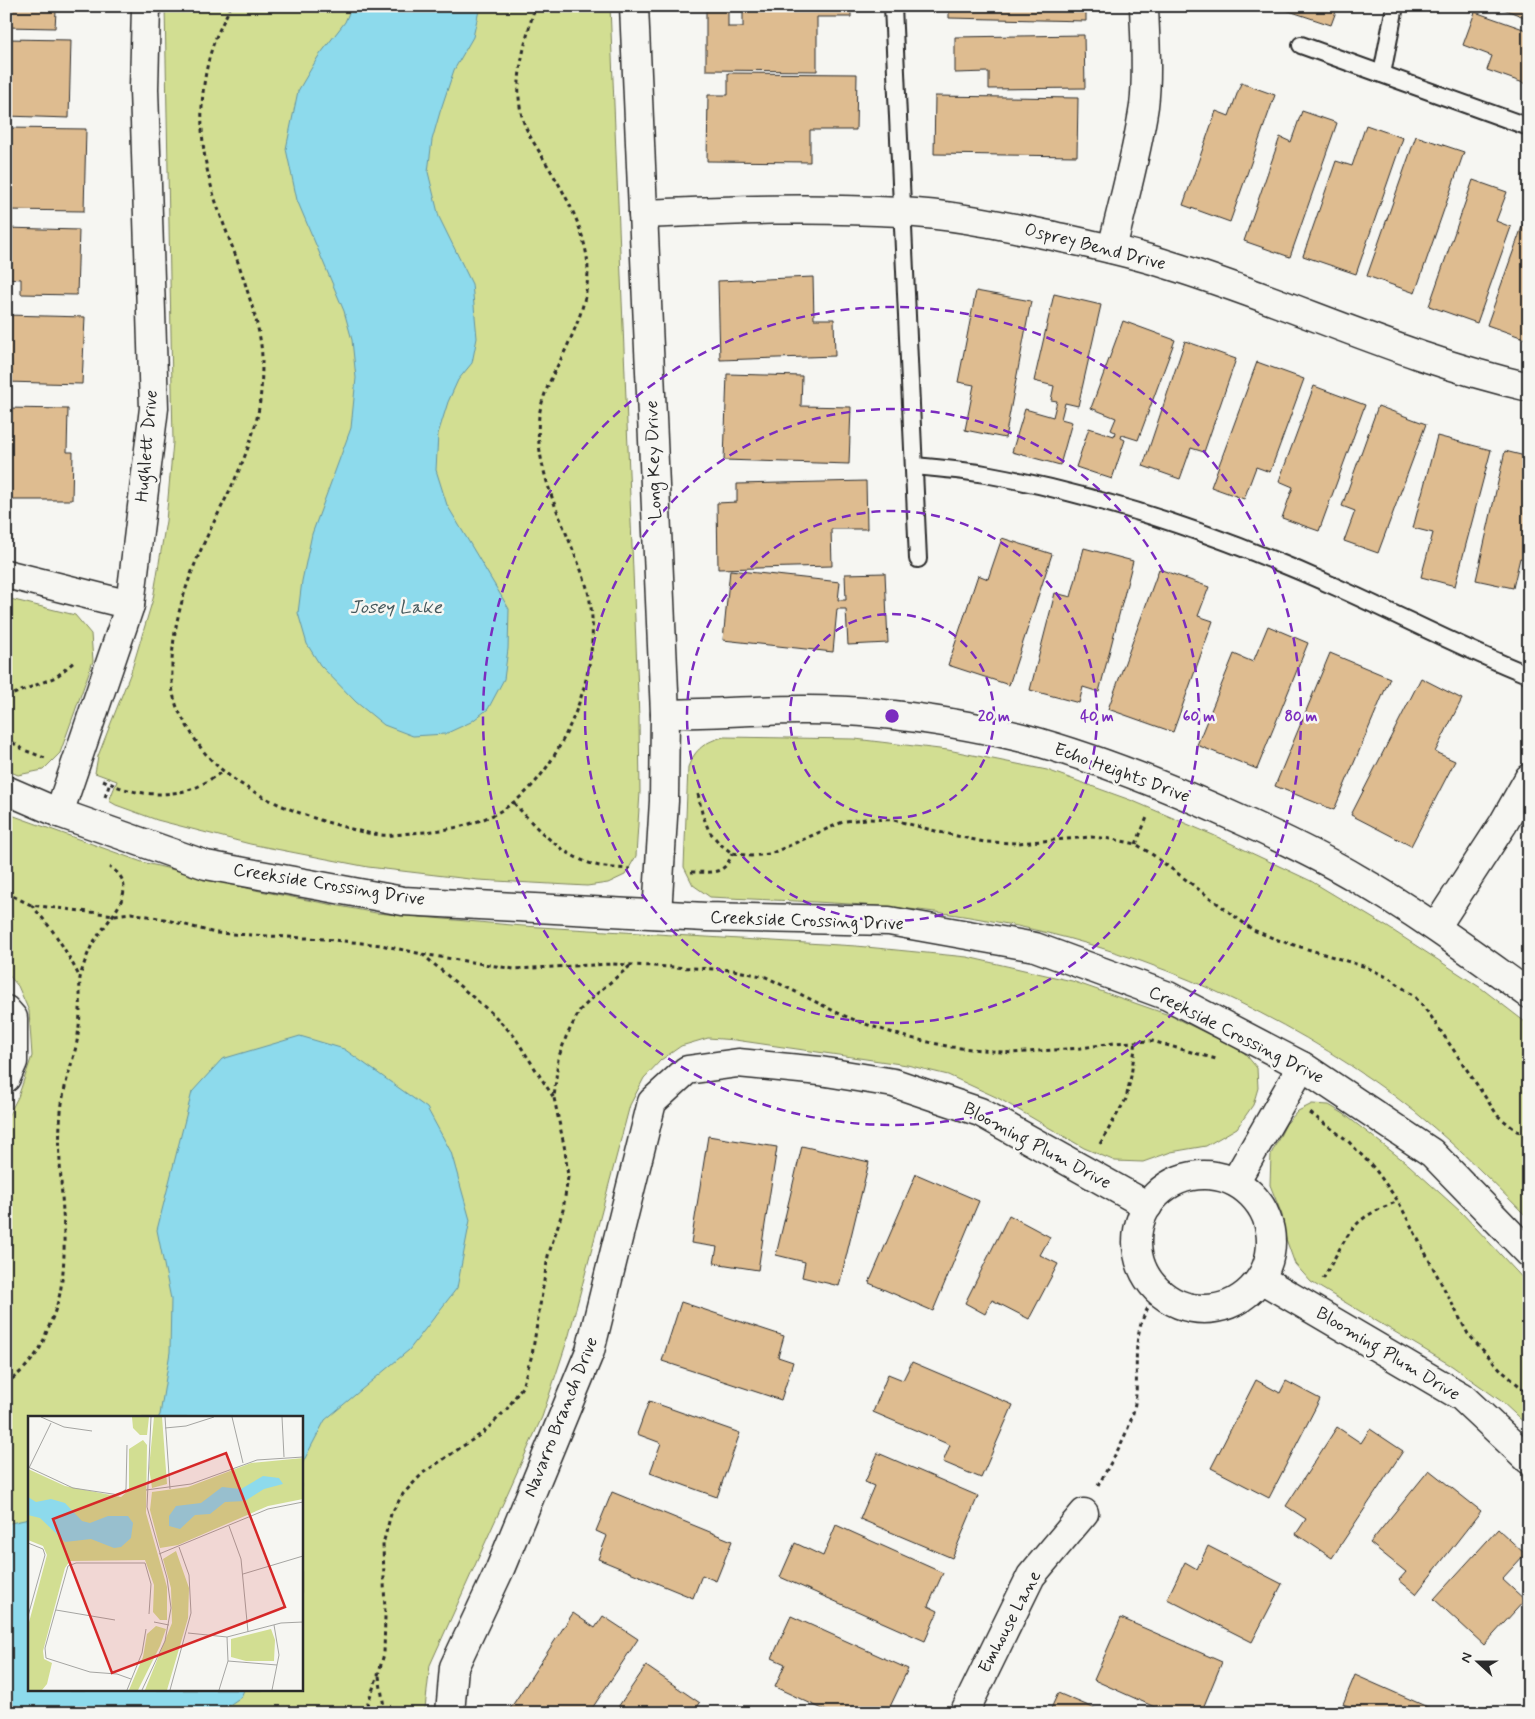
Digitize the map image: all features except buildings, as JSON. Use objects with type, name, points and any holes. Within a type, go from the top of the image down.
[{"type":"street","name":"Hughlett Drive","points":[[59,812],[130,605],[154,408],[144,89],[146,6]]},
{"type":"street","name":"Long Key Drive","points":[[634,6],[665,714],[664,801],[657,914]]},
{"type":"street","points":[[1112,249],[1134,159],[1144,105],[1146,58],[1144,6]]},
{"type":"street","name":"Osprey Bend Drive","points":[[643,214],[787,208],[902,212],[972,220],[1112,249],[1209,278],[1437,362],[1492,379],[1529,387]]},
{"type":"street","points":[[6,574],[130,605]]},
{"type":"street","name":"Echo Heights Drive","points":[[665,714],[808,710],[873,713],[945,722],[1023,738],[1106,765],[1183,794],[1277,837],[1357,878],[1436,927],[1529,994]]},
{"type":"street","points":[[1436,927],[1503,824],[1528,781]]},
{"type":"street","name":"Creekside Crossing Drive","points":[[6,790],[59,812],[206,865],[403,901],[657,914],[889,921],[1035,947],[1168,996],[1302,1066],[1432,1153],[1529,1252]]},
{"type":"street","points":[[6,1078],[13,1062],[10,1014]]},
{"type":"street","name":"Blooming Plum Drive","points":[[687,1070],[738,1063],[820,1071],[894,1083],[980,1112],[1148,1206]]},
{"type":"street","points":[[1235,1182],[1302,1066]]},
{"type":"street","name":"Navarro Branch Drive","points":[[449,1712],[454,1667],[500,1569],[590,1351],[652,1102],[687,1070]]},
{"type":"street","points":[[1211,1175],[1235,1182],[1256,1200],[1269,1224],[1271,1252],[1261,1279],[1243,1298],[1218,1308],[1192,1309],[1168,1300],[1149,1281],[1138,1257],[1138,1230],[1148,1206],[1164,1188],[1187,1177],[1211,1175]]},
{"type":"street","name":"Blooming Plum Drive","points":[[1261,1279],[1462,1397],[1529,1460]]},
{"type":"street","name":"Emhouse Lane","points":[[964,1713],[1031,1576],[1084,1513]]},
{"type":"lane","points":[[893,6],[918,559]]},
{"type":"lane","points":[[1382,74],[1395,6]]},
{"type":"lane","points":[[1301,45],[1529,127]]},
{"type":"lane","points":[[914,466],[984,474],[1055,489],[1141,514],[1236,545],[1336,587],[1418,627],[1529,675]]},
{"type":"path","points":[[231,6],[215,40],[205,75],[201,114],[204,155],[212,189],[255,318],[262,352],[261,391],[256,426],[245,457],[233,487],[209,532],[180,604],[173,639],[172,674],[175,701],[202,751],[222,772],[248,788],[298,812],[354,830],[382,835],[444,830],[472,824],[514,802],[531,786],[550,763],[564,737],[576,713],[591,654],[590,597],[550,494],[539,440],[539,413],[548,383],[581,313],[587,290],[588,265],[584,241],[573,210],[524,126],[520,107],[518,97],[519,72],[535,6]]},
{"type":"path","points":[[6,697],[56,677],[74,663],[78,656]]},
{"type":"path","points":[[6,738],[24,750],[125,789],[142,793],[180,792],[198,786],[222,772]]},
{"type":"path","points":[[697,791],[702,813],[709,831],[720,844],[732,853],[751,856],[770,854],[845,821],[867,820],[894,820],[984,842],[1018,843],[1091,837],[1136,844],[1253,930],[1278,940],[1366,968],[1391,979],[1415,997],[1430,1015],[1498,1116],[1517,1131],[1529,1135]]},
{"type":"path","points":[[514,802],[533,825],[552,841],[570,854],[591,864],[659,872],[711,872],[724,869],[732,853]]},
{"type":"path","points":[[6,1384],[22,1371],[40,1348],[54,1316],[61,1288],[64,1244],[60,1123],[64,1093],[78,1038],[80,978],[90,948],[105,924],[115,915],[124,892],[125,883],[120,875],[105,865]]},
{"type":"path","points":[[6,893],[31,905],[115,915],[131,913],[215,933],[324,939],[381,945],[422,954],[514,969],[612,964],[733,970],[766,977],[842,1015],[871,1026],[906,1037],[951,1047],[1012,1053],[1081,1048],[1114,1042],[1152,1041],[1218,1060]]},
{"type":"path","points":[[31,905],[50,926],[64,946],[80,978]]},
{"type":"path","points":[[422,954],[494,1015],[514,1036],[554,1098]]},
{"type":"path","points":[[364,1713],[384,1654],[383,1544],[391,1514],[403,1494],[423,1473],[484,1432],[507,1410],[522,1387],[532,1355],[548,1256],[563,1210],[568,1177],[565,1150],[554,1098],[558,1058],[580,1010],[631,966]]},
{"type":"path","points":[[1085,1171],[1126,1099],[1136,1041]]},
{"type":"path","points":[[1284,1097],[1347,1140],[1374,1169],[1398,1201],[1468,1334],[1503,1372],[1529,1394]]},
{"type":"path","points":[[1308,1306],[1358,1222],[1398,1201]]},
{"type":"path","points":[[1084,1513],[1123,1438],[1133,1413],[1138,1334],[1144,1315],[1158,1291]]},
{"type":"path","points":[[378,1674],[385,1713]]},
{"type":"green space","points":[[165,6],[610,6],[639,718],[640,792],[636,856],[625,875],[608,883],[587,886],[478,880],[368,867],[250,844],[157,820],[109,801],[117,781],[95,773],[98,756],[131,672],[153,599],[166,521],[173,442]]},
{"type":"green space","points":[[6,598],[75,615],[91,634],[93,661],[60,753],[43,770],[18,775],[6,770]]},
{"type":"green space","points":[[724,737],[855,739],[948,750],[1047,770],[1133,801],[1213,835],[1311,881],[1389,928],[1481,988],[1529,1025],[1529,1219],[1473,1163],[1434,1128],[1372,1080],[1284,1025],[1190,980],[1142,961],[1093,945],[1043,932],[957,915],[886,907],[710,897],[693,885],[684,867],[688,767],[694,755],[702,747]]},
{"type":"green space","points":[[6,813],[142,862],[255,890],[376,913],[523,926],[856,946],[967,957],[1072,981],[1169,1015],[1243,1051],[1257,1068],[1258,1088],[1253,1105],[1237,1128],[1206,1146],[1171,1152],[1143,1162],[1115,1161],[1084,1148],[998,1098],[948,1075],[907,1065],[735,1040],[708,1038],[681,1046],[661,1060],[644,1078],[630,1105],[569,1335],[542,1417],[430,1665],[426,1713],[6,1713],[6,1120],[18,1097],[32,1056],[29,1011],[18,986],[6,972]]},
{"type":"green space","points":[[1312,1104],[1329,1105],[1344,1114],[1409,1165],[1461,1212],[1529,1285],[1529,1427],[1501,1401],[1452,1366],[1311,1282],[1295,1264],[1286,1239],[1282,1215],[1270,1185],[1271,1154],[1286,1124],[1298,1111]]},
{"type":"water","name":"Josey Lake","points":[[352,6],[480,6],[473,37],[454,70],[440,112],[432,140],[428,172],[439,217],[472,284],[477,338],[472,363],[458,380],[448,402],[438,434],[436,470],[447,505],[509,609],[508,649],[504,679],[488,709],[471,722],[445,734],[413,736],[384,725],[356,702],[320,665],[307,644],[298,613],[302,581],[312,534],[351,428],[356,378],[352,340],[344,311],[297,200],[286,149],[298,91],[318,57],[345,22]]},
{"type":"water","points":[[300,1036],[344,1049],[427,1108],[451,1152],[470,1220],[457,1288],[409,1350],[325,1420],[302,1466],[302,1416],[159,1416],[170,1352],[171,1299],[157,1230],[192,1092],[222,1059]]},
{"type":"water","points":[[28,1519],[28,1692],[243,1692],[241,1697],[218,1713],[6,1713],[6,1524]]}]
